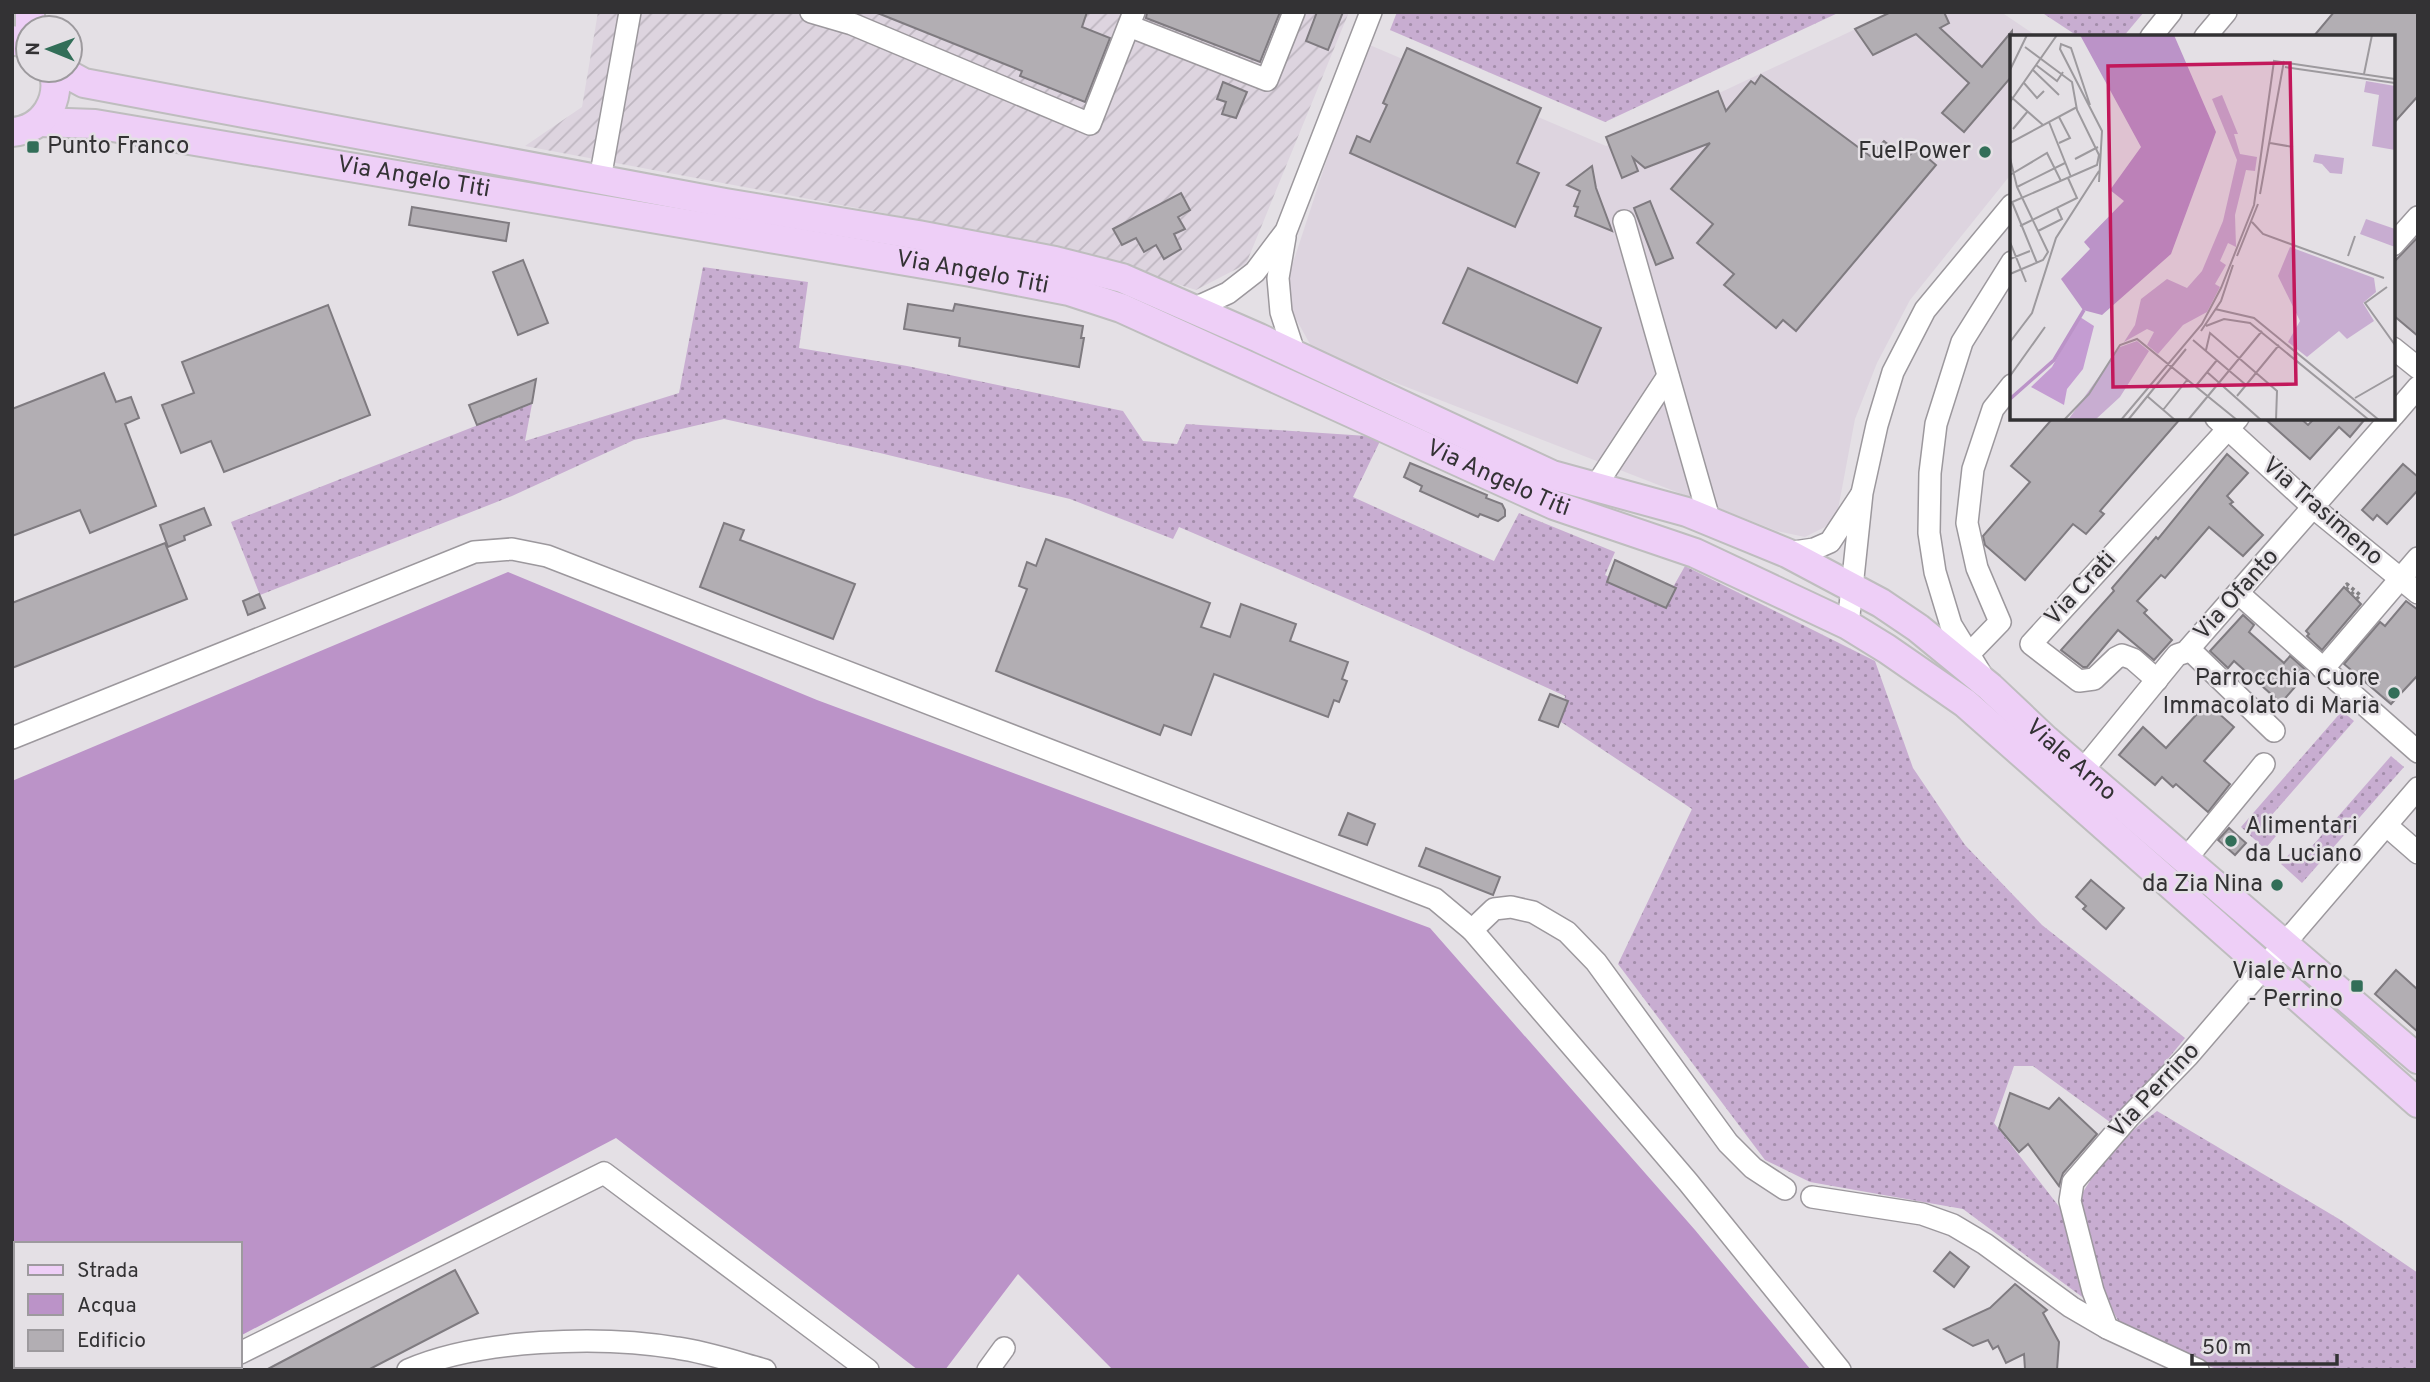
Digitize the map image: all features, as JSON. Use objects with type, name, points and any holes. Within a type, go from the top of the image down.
[{"type":"main road","name":"Via Angelo Titi","points":[[84,83],[1055,261],[1122,278],[1552,475],[1687,512],[1787,553],[1851,587]]},
{"type":"main road","points":[[12,132],[29,128],[40,121],[50,110],[56,84]]},
{"type":"main road","name":"Via Angelo Titi","points":[[40,121],[95,124],[958,270],[1082,295],[1146,319],[1554,505],[1695,552],[1848,625]]},
{"type":"main road","name":"Viale Arno","points":[[1851,587],[1918,628],[1990,687],[2082,771],[2418,1059]]},
{"type":"main road","name":"Viale Arno","points":[[1848,625],[1965,703],[2418,1103]]},
{"type":"street","points":[[580,207],[604,179],[630,12]]},
{"type":"street","points":[[811,12],[852,23],[1090,124],[1131,19],[1266,80],[1294,12]]},
{"type":"street","points":[[1295,355],[1281,312],[1278,278],[1286,231],[1371,12]]},
{"type":"street","points":[[2153,35],[2171,12]]},
{"type":"street","points":[[2207,35],[2225,12]]},
{"type":"street","points":[[604,179],[619,214]]},
{"type":"street","points":[[1848,625],[1862,493],[1877,425],[1893,372],[1925,310],[2010,207]]},
{"type":"street","points":[[2395,243],[2418,217]]},
{"type":"street","points":[[1624,221],[1710,522]]},
{"type":"street","points":[[1193,309],[1228,293],[1255,272],[1286,231]]},
{"type":"street","points":[[1990,687],[1951,625],[1935,572],[1928,533],[1930,473],[1936,424],[1962,342],[2010,265]]},
{"type":"street","points":[[2395,350],[2418,368]]},
{"type":"street","points":[[1595,487],[1668,376]]},
{"type":"street","name":"Via Ofanto","points":[[2395,414],[2418,387]]},
{"type":"street","points":[[1969,654],[2000,622],[1978,568],[1967,523],[1973,469],[1993,409],[2010,388]]},
{"type":"street","name":"Via Ofanto","points":[[2082,771],[2177,655],[2187,651],[2389,420]]},
{"type":"street","name":"Via Trasimeno","points":[[2227,422],[2315,508],[2418,593]]},
{"type":"street","name":"Via Crati","points":[[2157,680],[2133,659],[2122,655],[2116,657],[2094,679],[2079,681],[2031,644],[2227,422]]},
{"type":"street","points":[[1787,553],[1814,549],[1830,542],[1862,493]]},
{"type":"street","points":[[12,738],[474,552],[512,549],[548,556],[1435,899],[1472,930],[1688,1182],[1840,1370]]},
{"type":"street","points":[[2323,668],[2418,558]]},
{"type":"street","points":[[2238,593],[2418,752]]},
{"type":"street","points":[[2187,651],[2274,731]]},
{"type":"street","points":[[2185,860],[2264,764]]},
{"type":"street","points":[[2264,967],[2418,788]]},
{"type":"street","points":[[2387,827],[2418,853]]},
{"type":"street","points":[[1472,930],[1494,909],[1511,907],[1533,912],[1567,932],[1596,962],[1728,1143],[1753,1168],[1785,1189]]},
{"type":"street","name":"Via Perrino","points":[[2107,1328],[2093,1291],[2070,1201],[2073,1182],[2129,1117],[2188,1056],[2264,967]]},
{"type":"street","points":[[242,1352],[604,1173],[868,1370]]},
{"type":"street","points":[[1812,1197],[1922,1214],[1953,1226],[1985,1244],[2071,1307],[2107,1328],[2198,1370]]},
{"type":"street","points":[[408,1370],[485,1349],[567,1341],[606,1341],[678,1348],[765,1370]]},
{"type":"street","points":[[988,1370],[1004,1348],[1012,1370]]},
{"type":"shaded area","points":[[598,12],[1349,12],[1246,264],[1196,290],[1095,258],[942,224],[525,146],[582,107]]},
{"type":"shaded area","points":[[1397,12],[1840,12],[1605,122],[1390,30]]},
{"type":"shaded area","points":[[1892,12],[2001,12],[2035,35],[2010,35],[2010,175],[1910,300],[1877,363],[1855,419],[1837,515],[1825,527],[1805,537],[1777,531],[1314,351],[1292,312],[1288,278],[1365,43],[1606,146]]},
{"type":"shaded area","points":[[2041,12],[2144,12],[2125,35],[2076,35]]},
{"type":"shaded area","points":[[703,267],[808,282],[799,348],[907,366],[1123,411],[1143,441],[1177,444],[1186,424],[1382,437],[1353,497],[1494,561],[1519,513],[1615,552],[1605,575],[1664,603],[1685,566],[1875,661],[1913,768],[1965,845],[2042,925],[2185,1038],[2114,1125],[2033,1066],[2014,1066],[1994,1123],[2068,1218],[2085,1299],[1963,1209],[1810,1182],[1765,1160],[1618,964],[1692,809],[1561,722],[1565,696],[1425,632],[1179,527],[1173,539],[1070,499],[724,419],[634,440],[512,496],[260,595],[231,522],[532,404],[525,441],[679,393]]},
{"type":"shaded area","points":[[2342,711],[2354,721],[2263,825],[2276,836],[2265,849],[2241,827]]},
{"type":"shaded area","points":[[2391,756],[2404,767],[2302,883],[2281,864],[2291,852],[2300,860]]},
{"type":"shaded area","points":[[2157,1111],[2339,1219],[2418,1273],[2418,1370],[2220,1370],[2182,1357],[2122,1326],[2106,1296],[2080,1197],[2114,1150]]},
{"type":"water","points":[[508,572],[817,700],[1430,928],[1695,1230],[1811,1370],[1113,1370],[1018,1274],[945,1370],[918,1370],[616,1138],[242,1335],[242,1242],[14,1242],[14,1368],[178,1368],[12,1370],[12,781]]},
{"type":"building","points":[[875,12],[1087,12],[1082,27],[1110,38],[1085,102],[1020,76],[1022,71]]},
{"type":"building","points":[[1147,12],[1280,12],[1260,62],[1146,18]]},
{"type":"building","points":[[1317,12],[1343,12],[1328,50],[1306,41]]},
{"type":"building","points":[[1891,12],[1944,12],[1949,23],[1940,28],[1982,67],[2012,31],[2010,78],[1964,132],[1942,113],[1969,83],[1916,34],[1873,55],[1855,29]]},
{"type":"building","points":[[2334,12],[2418,12],[2418,96],[2395,122],[2395,35],[2315,35]]},
{"type":"building","points":[[1407,48],[1541,108],[1517,163],[1539,173],[1515,227],[1350,153],[1357,136],[1370,142],[1387,105],[1383,103]]},
{"type":"building","points":[[1761,75],[1870,156],[1884,141],[1906,159],[1916,148],[1936,165],[1796,331],[1783,320],[1776,328],[1724,285],[1734,274],[1697,243],[1713,224],[1671,189],[1710,143],[1645,168],[1633,158],[1638,171],[1622,178],[1606,137],[1718,91],[1726,111],[1751,81],[1755,84]]},
{"type":"building","points":[[1223,82],[1247,92],[1236,118],[1222,114],[1226,102],[1217,99]]},
{"type":"building","points":[[1592,166],[1596,188],[1612,231],[1575,216],[1578,207],[1574,206],[1580,191],[1567,185]]},
{"type":"building","points":[[1181,193],[1190,210],[1178,217],[1185,229],[1174,234],[1181,249],[1164,259],[1156,245],[1144,252],[1136,238],[1122,245],[1113,229]]},
{"type":"building","points":[[1650,201],[1673,258],[1656,265],[1634,208]]},
{"type":"building","points":[[412,207],[509,223],[506,241],[409,225]]},
{"type":"building","points":[[2418,237],[2418,336],[2395,317],[2395,261]]},
{"type":"building","points":[[523,260],[548,323],[518,335],[493,272]]},
{"type":"building","points":[[1468,268],[1601,328],[1577,383],[1443,323]]},
{"type":"building","points":[[908,304],[953,311],[955,304],[1083,326],[1081,338],[1084,338],[1079,367],[959,346],[960,338],[904,329]]},
{"type":"building","points":[[328,305],[370,415],[224,472],[211,441],[181,453],[162,405],[194,393],[182,362]]},
{"type":"building","points":[[104,373],[116,402],[131,397],[139,418],[125,424],[156,506],[90,533],[80,510],[12,536],[12,409]]},
{"type":"building","points":[[536,379],[532,403],[477,425],[469,405]]},
{"type":"building","points":[[2051,420],[2179,420],[2100,511],[2104,514],[2086,534],[2073,524],[2025,580],[1985,545],[1983,536],[2030,482],[2011,466]]},
{"type":"building","points":[[2266,420],[2302,420],[2308,425],[2313,420],[2364,420],[2350,437],[2339,427],[2310,459]]},
{"type":"building","points":[[2227,454],[2248,473],[2227,496],[2233,502],[2230,504],[2263,535],[2243,556],[2209,527],[2165,578],[2161,575],[2137,601],[2147,610],[2144,613],[2172,640],[2154,660],[2118,630],[2087,667],[2083,667],[2061,650],[2114,591],[2112,588],[2156,537],[2158,539]]},
{"type":"building","points":[[1410,463],[1487,495],[1486,498],[1502,504],[1505,516],[1498,521],[1480,514],[1478,517],[1420,491],[1422,486],[1404,477]]},
{"type":"building","points":[[2403,464],[2418,477],[2418,490],[2387,524],[2377,515],[2373,520],[2362,510]]},
{"type":"building","points":[[204,508],[211,525],[184,536],[185,540],[168,547],[160,525]]},
{"type":"building","points":[[724,523],[744,530],[740,540],[855,584],[833,639],[700,587]]},
{"type":"building","points":[[1046,539],[1210,603],[1201,627],[1230,637],[1241,604],[1296,624],[1290,641],[1348,662],[1342,679],[1347,681],[1339,702],[1334,700],[1328,717],[1214,674],[1191,735],[1164,725],[1160,735],[996,671],[1027,589],[1019,586],[1027,562],[1036,566]]},
{"type":"building","points":[[165,543],[187,599],[12,668],[12,603]]},
{"type":"building","points":[[1615,560],[1676,588],[1666,608],[1607,582]]},
{"type":"building","points":[[2344,587],[2361,604],[2322,650],[2307,636],[2309,634],[2306,631]]},
{"type":"building","points":[[259,594],[265,608],[248,615],[243,601]]},
{"type":"building","points":[[2406,601],[2418,610],[2418,675],[2391,704],[2344,664],[2380,622],[2385,626]]},
{"type":"building","points":[[2243,615],[2254,625],[2249,632],[2284,663],[2290,656],[2308,672],[2281,703],[2234,661],[2228,668],[2210,651]]},
{"type":"building","points":[[1550,694],[1568,701],[1558,727],[1539,720]]},
{"type":"building","points":[[2207,703],[2234,727],[2204,761],[2230,784],[2208,812],[2176,784],[2173,787],[2162,777],[2155,785],[2119,755],[2143,727],[2166,748]]},
{"type":"building","points":[[1348,813],[1375,824],[1367,845],[1339,835]]},
{"type":"building","name":"Alimentari da Luciano","points":[[2229,828],[2246,843],[2235,855],[2218,840]]},
{"type":"building","points":[[1426,848],[1500,877],[1493,895],[1419,866]]},
{"type":"building","points":[[2091,880],[2124,908],[2106,929],[2083,909],[2086,906],[2076,897]]},
{"type":"building","points":[[2396,970],[2418,990],[2418,1032],[2375,994]]},
{"type":"building","points":[[2010,1093],[2049,1109],[2059,1098],[2097,1134],[2063,1173],[2059,1186],[2028,1144],[2019,1152],[1999,1128]]},
{"type":"building","points":[[1950,1252],[1969,1267],[1954,1287],[1934,1271]]},
{"type":"building","points":[[455,1270],[478,1313],[368,1370],[266,1370]]},
{"type":"building","points":[[2015,1284],[2047,1310],[2043,1313],[2059,1342],[2057,1370],[2025,1369],[2024,1354],[2006,1363],[1998,1346],[1993,1349],[1988,1340],[1973,1346],[1944,1329],[1990,1308]]},
{"type":"place","name":"Punto Franco","points":[[33,147]]},
{"type":"place","name":"FuelPower","points":[[1985,152]]},
{"type":"place","name":"Parrocchia Cuore Immacolato di Maria","points":[[2394,693]]},
{"type":"place","name":"Alimentari da Luciano","points":[[2231,841]]},
{"type":"place","name":"da Zia Nina","points":[[2277,885]]},
{"type":"place","name":"Viale Arno - Perrino","points":[[2357,986]]}]
